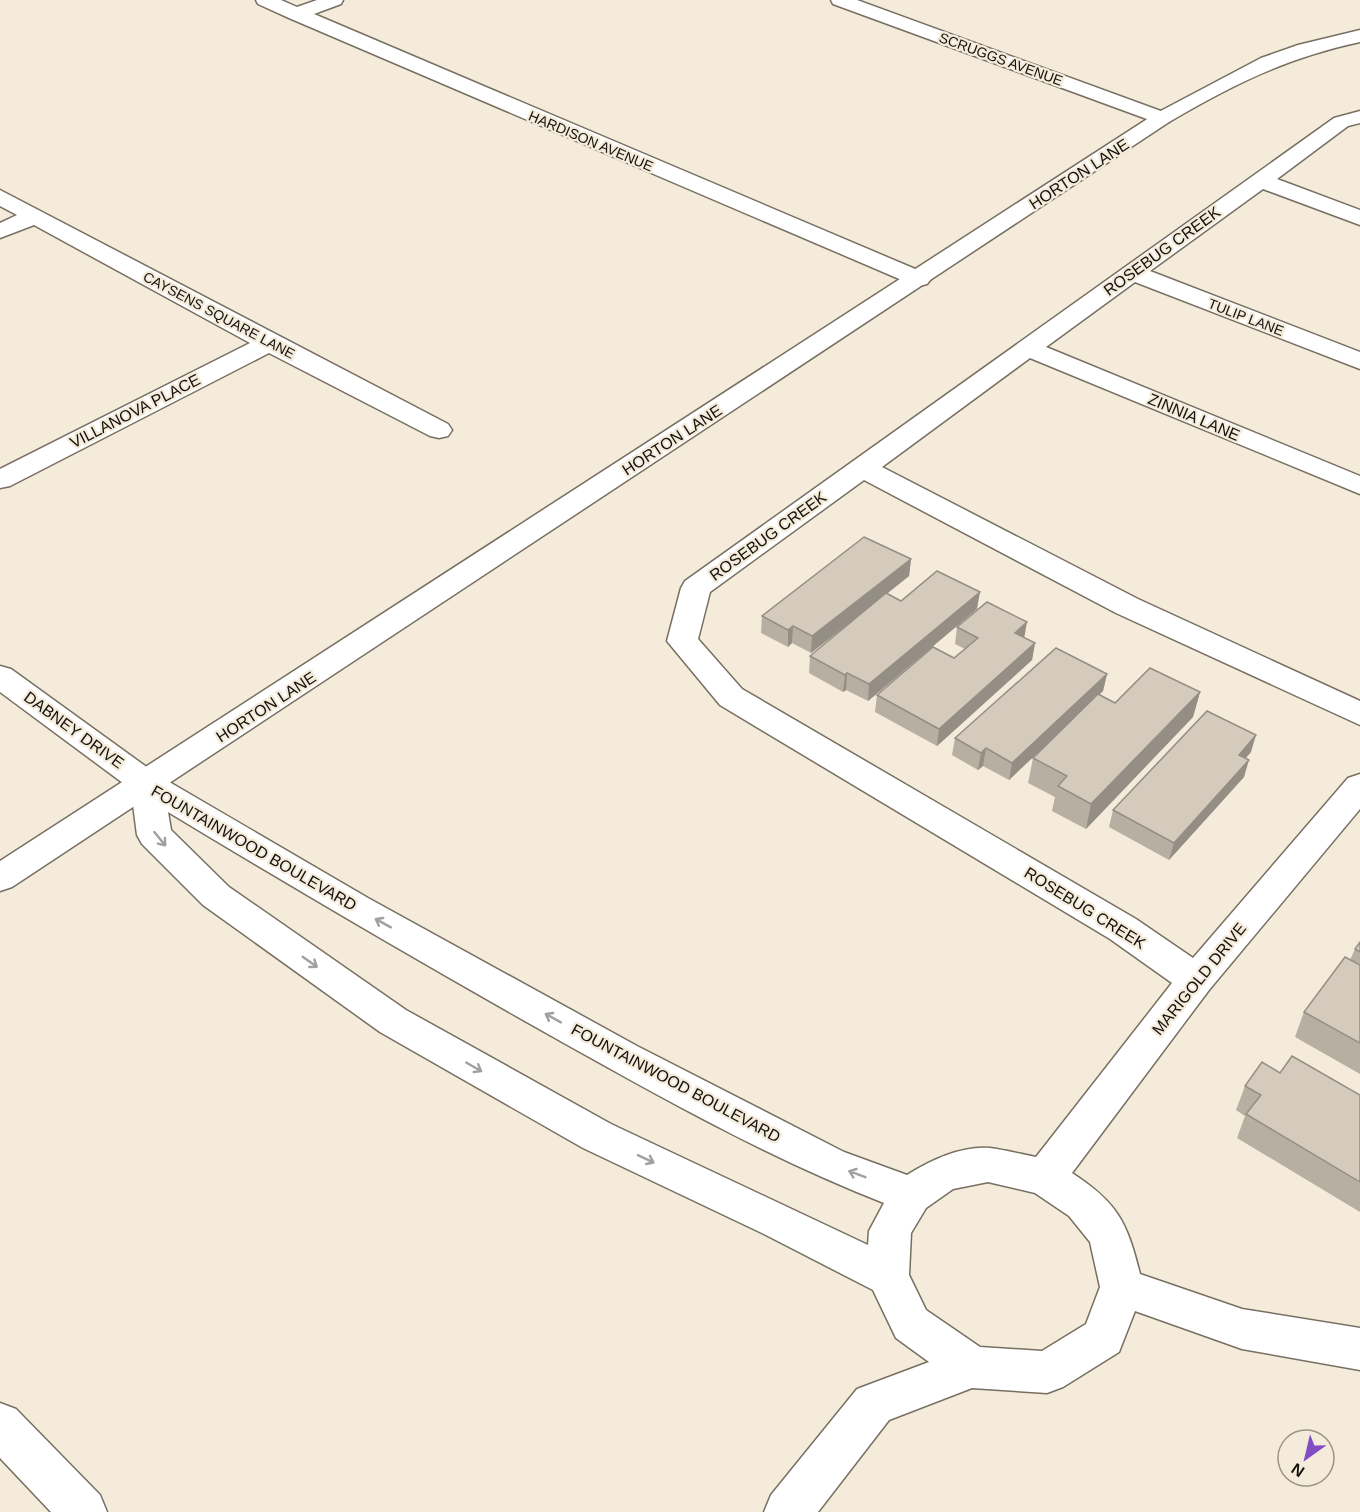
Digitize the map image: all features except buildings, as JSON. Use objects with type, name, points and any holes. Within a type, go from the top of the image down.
[{"type":"street","name":"HARDISON AVENUE","points":[[265,0],[919,279]]},
{"type":"street","points":[[296,14],[334,0]]},
{"type":"street","name":"SCRUGGS AVENUE","points":[[840,0],[1162,118]]},
{"type":"street","name":"HORTON LANE","points":[[0,878],[1162,118],[1211,89],[1253,70],[1304,49],[1360,36]]},
{"type":"street","name":"ROSEBUG CREEK","points":[[1196,980],[1123,929],[731,697],[682,641],[696,588],[1341,122],[1360,117]]},
{"type":"street","points":[[1260,180],[1360,218]]},
{"type":"street","name":"CAYSENS SQUARE LANE","points":[[0,197],[269,343],[439,430]]},
{"type":"street","points":[[0,231],[35,216]]},
{"type":"street","name":"TULIP LANE","points":[[1132,273],[1360,361]]},
{"type":"street","name":"VILLANOVA PLACE","points":[[0,480],[269,343]]},
{"type":"street","name":"ZINNIA LANE","points":[[1027,348],[1360,486]]},
{"type":"street","points":[[863,468],[1127,606],[1360,714]]},
{"type":"street","name":"DABNEY DRIVE","points":[[0,676],[147,784]]},
{"type":"street","name":"FOUNTAINWOOD BOULEVARD","points":[[147,784],[355,908],[623,1057],[830,1164],[911,1195]]},
{"type":"street","name":"FOUNTAINWOOD BOULEVARD","points":[[147,784],[154,836],[208,888],[393,1021],[597,1136],[779,1221],[888,1276]]},
{"type":"street","name":"MARIGOLD DRIVE","points":[[1045,1178],[1196,980],[1360,786]]},
{"type":"street","points":[[788,1512],[873,1404],[972,1367],[1047,1372],[1103,1338],[1122,1287],[1109,1234],[1084,1203],[1045,1178],[988,1165],[944,1173],[911,1195],[890,1231],[888,1276],[911,1324],[972,1367]]},
{"type":"street","points":[[1122,1287],[1242,1329],[1360,1349]]},
{"type":"street","points":[[0,1425],[83,1512]]}]
